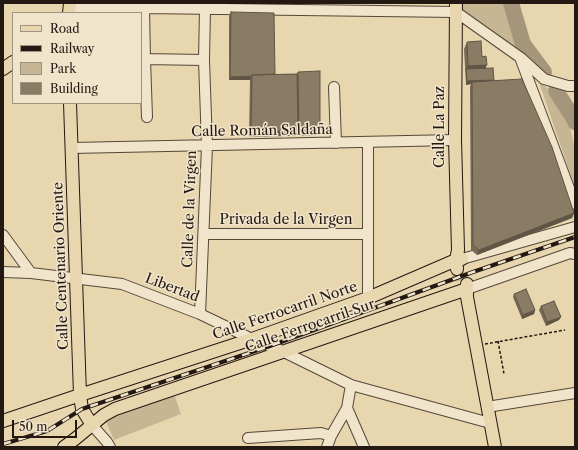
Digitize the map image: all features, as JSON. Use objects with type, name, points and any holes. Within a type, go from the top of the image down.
[{"type":"main road","name":"Calle La Paz","points":[[456,7],[454,140],[459,261]]},
{"type":"main road","points":[[3,69],[12,63]]},
{"type":"main road","name":"Calle Centenario Oriente","points":[[70,104],[80,395],[82,409],[92,425]]},
{"type":"main road","name":"Calle Ferrocarril Norte","points":[[3,421],[252,339],[368,298],[459,261]]},
{"type":"main road","points":[[465,289],[495,447]]},
{"type":"main road","name":"Calle Ferrocarril Sur","points":[[64,447],[104,415],[116,409],[465,289]]},
{"type":"street","points":[[70,8],[205,9],[269,6],[456,7],[544,78],[568,86],[575,86]]},
{"type":"street","points":[[144,8],[147,117]]},
{"type":"street","name":"Calle de la Virgen","points":[[200,314],[206,146],[204,60],[205,9]]},
{"type":"street","points":[[521,58],[575,204]]},
{"type":"street","points":[[145,59],[204,60]]},
{"type":"street","points":[[334,87],[336,143]]},
{"type":"street","name":"Calle Román Saldaña","points":[[71,148],[454,140]]},
{"type":"street","points":[[368,142],[368,298]]},
{"type":"street","name":"Calle Ferrocarril Norte","points":[[459,261],[575,227]]},
{"type":"street","name":"Privada de la Virgen","points":[[204,234],[367,234]]},
{"type":"street","points":[[3,235],[31,273]]},
{"type":"street","name":"Calle Ferrocarril Sur","points":[[465,289],[570,253],[575,254]]},
{"type":"street","name":"Libertad","points":[[3,272],[31,273],[122,284],[200,314],[351,385],[490,423]]},
{"type":"street","points":[[327,447],[331,436],[347,408],[351,385]]},
{"type":"street","points":[[487,407],[575,393]]},
{"type":"street","points":[[347,408],[364,447]]},
{"type":"street","points":[[92,425],[108,442],[110,447]]},
{"type":"street","points":[[248,438],[321,433],[331,436]]},
{"type":"path","points":[[476,345],[565,330]]},
{"type":"path","points":[[498,341],[504,374]]},
{"type":"green space","points":[[461,3],[511,3],[525,54],[461,9]]},
{"type":"green space","points":[[539,82],[551,91],[568,119],[575,149],[575,188]]},
{"type":"green space","points":[[173,391],[181,414],[114,440],[104,417]]},
{"type":"building","points":[[231,12],[274,13],[275,74],[230,77]]},
{"type":"building","points":[[481,41],[482,57],[486,56],[487,65],[468,66],[467,42]]},
{"type":"building","points":[[493,68],[494,80],[467,81],[466,69]]},
{"type":"building","points":[[320,71],[320,128],[299,129],[298,72]]},
{"type":"building","points":[[297,74],[298,130],[251,132],[252,75]]},
{"type":"building","points":[[522,79],[552,147],[574,213],[479,250],[473,245],[472,82]]},
{"type":"building","points":[[526,289],[535,310],[523,315],[514,294]]},
{"type":"building","points":[[554,301],[561,317],[547,322],[541,306]]},
{"type":"waterway","points":[[511,3],[523,44],[544,72]]},
{"type":"waterway","points":[[556,91],[575,122]]},
{"type":"tunnel","points":[[457,269],[460,286]]},
{"type":"railway","points":[[3,444],[47,431],[82,409],[270,346],[473,272],[575,237]]}]
